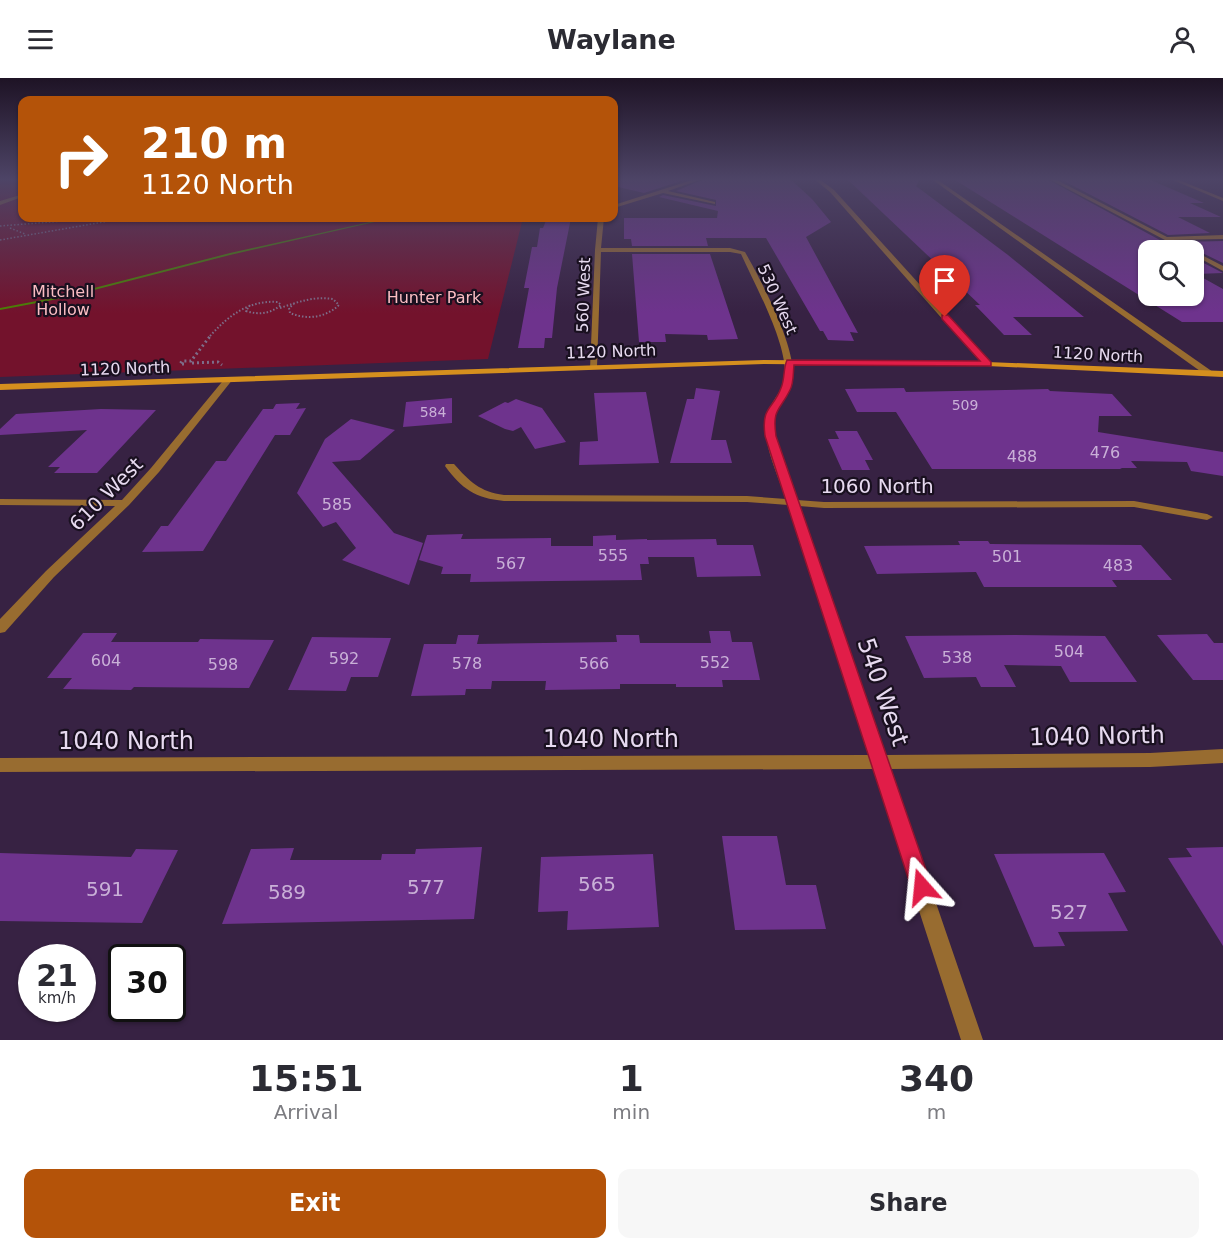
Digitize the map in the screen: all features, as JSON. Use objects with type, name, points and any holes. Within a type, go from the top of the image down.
[{"type":"street","name":"560 West","points":[[593,367],[600,223]]},
{"type":"street","points":[[861,223],[987,364]]},
{"type":"street","points":[[996,223],[1210,374]]},
{"type":"street","points":[[1136,223],[1169,240]]},
{"type":"street","points":[[1163,237],[1223,237]]},
{"type":"street","name":"530 West","points":[[598,250],[736,251],[743,253],[790,362]]},
{"type":"street","points":[[1204,259],[1223,269]]},
{"type":"street","name":"1120 North","points":[[0,387],[790,362],[987,364],[1223,374]]},
{"type":"street","name":"540 West","points":[[790,362],[786,389],[772,408],[768,420],[770,436],[972,1040]]},
{"type":"street","name":"610 West","points":[[0,628],[50,574],[125,503],[229,379]]},
{"type":"street","name":"1060 North","points":[[450,466],[470,490],[489,497],[516,499],[747,499],[824,505],[1134,504],[1208,517]]},
{"type":"street","points":[[0,502],[125,503]]},
{"type":"street","name":"1040 North","points":[[0,765],[880,762],[1150,760],[1223,756]]},
{"type":"path","points":[[0,226],[40,223]]},
{"type":"path","points":[[0,240],[97,223]]},
{"type":"path","points":[[0,226],[13,228],[26,235]]},
{"type":"path","points":[[250,305],[245,309],[250,313],[276,309],[307,299],[324,298],[336,301],[339,305],[324,314],[303,316],[290,313],[289,308],[294,304]]},
{"type":"path","points":[[222,366],[218,362],[180,364],[182,361],[191,361],[209,338],[240,309],[274,301],[280,304],[276,309]]},
{"type":"green space","points":[[0,223],[522,223],[488,359],[0,377]]},
{"type":"building","points":[[545,223],[570,223],[557,288],[552,338],[545,338],[544,348],[518,348],[529,288],[524,288],[532,247],[537,247],[540,228],[543,228]]},
{"type":"building","points":[[624,223],[830,223],[806,237],[858,333],[850,332],[854,341],[828,340],[823,331],[820,331],[766,238],[706,238],[708,246],[632,246],[631,239],[624,239]]},
{"type":"building","points":[[893,223],[965,223],[1084,317],[1013,317],[1032,335],[1004,335],[975,305],[980,305]]},
{"type":"building","points":[[1024,223],[1128,223],[1160,240],[1138,240],[1138,294]]},
{"type":"building","points":[[1145,223],[1190,223],[1210,233],[1168,235]]},
{"type":"building","points":[[1204,241],[1223,241],[1223,263],[1204,254]]},
{"type":"building","points":[[632,254],[710,254],[738,339],[708,340],[707,335],[665,334],[666,342],[639,342]]},
{"type":"building","points":[[1204,263],[1223,273],[1204,274]]},
{"type":"building","points":[[1204,278],[1223,289],[1223,322],[1182,322],[1156,306],[1204,306]]},
{"type":"building","points":[[696,388],[720,391],[711,440],[726,440],[732,463],[670,463],[687,399],[694,399]]},
{"type":"building","points":[[904,388],[906,392],[1048,389],[1050,391],[1112,394],[1132,416],[1099,416],[1098,432],[1223,452],[1223,476],[1191,471],[1187,462],[1131,461],[1137,468],[1120,468],[1122,469],[932,469],[896,412],[857,412],[845,389]]},
{"type":"building","points":[[646,392],[659,463],[579,465],[580,442],[598,441],[594,393]]},
{"type":"building","points":[[452,398],[452,423],[403,427],[406,402]]},
{"type":"building","points":[[516,399],[542,408],[566,442],[535,449],[521,427],[513,431],[505,429],[478,416]]},
{"type":"building","points":[[300,403],[296,409],[306,408],[290,435],[275,435],[203,551],[142,552],[161,526],[168,526],[216,461],[226,461],[263,409],[273,409],[276,404]]},
{"type":"building","points":[[101,409],[156,410],[97,473],[54,473],[60,467],[48,467],[87,430],[0,435],[0,429],[16,414]]},
{"type":"building","points":[[351,419],[395,430],[360,460],[332,462],[394,533],[423,543],[409,585],[342,560],[356,548],[336,522],[323,527],[297,493],[325,439]]},
{"type":"building","points":[[835,431],[857,431],[873,460],[865,460],[870,470],[842,470],[828,439],[839,439]]},
{"type":"building","points":[[463,534],[461,539],[551,538],[551,546],[593,546],[593,536],[616,535],[616,540],[716,539],[717,545],[753,545],[761,576],[697,577],[694,557],[648,557],[649,564],[640,564],[642,580],[470,582],[471,574],[441,574],[443,567],[419,560],[427,535]]},
{"type":"building","points":[[958,541],[988,541],[990,544],[1141,545],[1172,580],[1112,580],[1117,587],[984,587],[976,572],[877,574],[864,546],[960,545]]},
{"type":"building","points":[[709,631],[730,631],[732,642],[752,642],[760,680],[722,680],[723,687],[620,684],[620,689],[545,690],[546,681],[492,681],[491,689],[466,689],[465,695],[411,696],[424,644],[456,644],[458,635],[479,635],[477,644],[617,642],[616,635],[639,635],[640,643],[711,643]]},
{"type":"building","points":[[83,633],[117,633],[111,642],[198,642],[200,639],[274,640],[249,688],[63,689],[72,678],[47,678]]},
{"type":"building","points":[[1207,634],[1214,643],[1223,643],[1223,680],[1193,680],[1157,635]]},
{"type":"building","points":[[905,636],[1105,636],[1137,682],[1070,682],[1061,666],[1004,665],[1016,687],[981,687],[976,677],[924,678]]},
{"type":"building","points":[[312,637],[391,638],[378,677],[351,677],[346,691],[288,690]]},
{"type":"building","points":[[722,836],[777,836],[786,885],[816,885],[826,929],[735,930]]},
{"type":"building","points":[[482,847],[474,919],[222,924],[251,849],[294,848],[290,860],[381,860],[382,854],[415,854],[416,849]]},
{"type":"building","points":[[1223,847],[1223,946],[1168,858],[1192,857],[1186,848]]},
{"type":"building","points":[[136,849],[178,850],[142,923],[0,921],[0,853],[131,857]]},
{"type":"building","points":[[1104,853],[1126,892],[1108,893],[1128,931],[1058,932],[1065,946],[1034,947],[994,854]]},
{"type":"building","points":[[653,854],[659,927],[567,930],[568,911],[538,912],[541,857]]},
{"type":"waterway","points":[[0,309],[63,297],[230,254],[368,223]]},
{"type":"route","points":[[922,887],[770,436],[768,420],[772,408],[786,389],[790,362],[987,364],[945,317]]},
{"type":"park label","name":"Hunter Park","points":[[434,297]]},
{"type":"park label","name":"Mitchell Hollow","points":[[63,300]]}]
